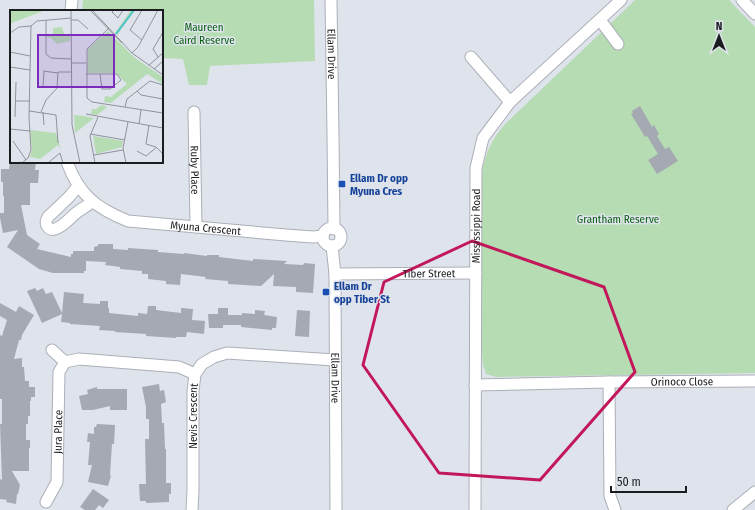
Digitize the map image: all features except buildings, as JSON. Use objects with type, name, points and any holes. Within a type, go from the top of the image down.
[{"type":"street","points":[[71,10],[72,0]]},
{"type":"street","name":"Ellam Drive","points":[[332,0],[334,229]]},
{"type":"street","name":"Mississippi Road","points":[[475,510],[476,168],[483,138],[510,102],[621,0]]},
{"type":"street","points":[[742,0],[755,14]]},
{"type":"street","points":[[600,20],[618,44]]},
{"type":"street","points":[[471,57],[510,102]]},
{"type":"street","name":"Ruby Place","points":[[194,112],[196,227]]},
{"type":"street","name":"Myuna Crescent","points":[[66,163],[78,186],[92,202],[106,212],[128,221],[313,237],[323,236]]},
{"type":"street","points":[[78,186],[48,217],[46,224],[48,228],[52,230],[56,229],[92,202]]},
{"type":"street","points":[[328,229],[334,229],[341,237],[340,242],[335,246],[330,246],[325,244],[323,236],[328,229]]},
{"type":"street","name":"Ellam Drive","points":[[332,246],[334,274],[336,510]]},
{"type":"street","name":"Tiber Street","points":[[334,274],[476,273]]},
{"type":"street","points":[[52,350],[65,362],[79,360],[179,367],[195,374]]},
{"type":"street","name":"Nevis Crescent","points":[[192,510],[193,391],[195,374],[202,364],[214,357],[227,354],[334,360]]},
{"type":"street","name":"Jura Place","points":[[46,502],[57,482],[59,372],[65,362]]},
{"type":"street","name":"Orinoco Close","points":[[475,385],[755,381]]},
{"type":"street","points":[[609,382],[610,496],[615,510]]},
{"type":"street","points":[[733,510],[755,492]]},
{"type":"highlighted area","points":[[472,241],[604,287],[635,372],[540,480],[439,473],[363,365],[384,282]]},
{"type":"green space","name":"Maureen Caird Reserve","points":[[83,0],[314,0],[315,61],[210,66],[207,85],[189,85],[183,59],[163,58],[163,10],[82,10]]},
{"type":"green space","name":"Grantham Reserve","points":[[635,0],[729,0],[755,27],[755,373],[496,377],[486,374],[483,365],[482,353],[479,198],[482,174],[488,151],[495,137],[505,124]]},
{"type":"place","name":"Ellam Dr opp Myuna Cres","points":[[342,184]]},
{"type":"place","name":"Ellam Dr opp Tiber St","points":[[326,292]]}]
